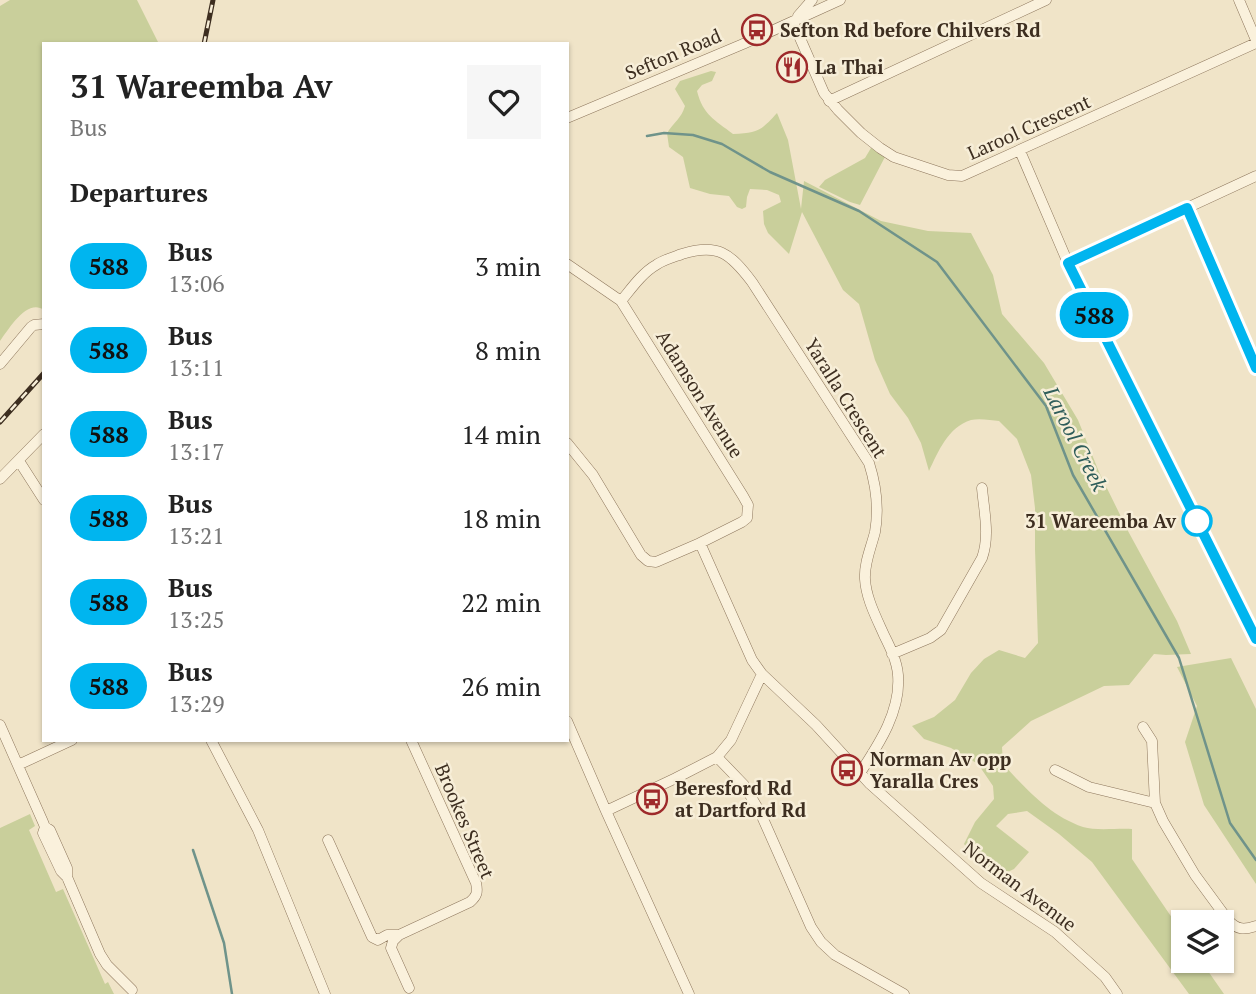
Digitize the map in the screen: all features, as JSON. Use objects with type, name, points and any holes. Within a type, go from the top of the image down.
[{"type":"street","name":"Sefton Road","points":[[793,22],[812,0]]},
{"type":"street","points":[[829,101],[1046,0]]},
{"type":"street","points":[[1238,0],[1256,41]]},
{"type":"street","name":"Sefton Road","points":[[569,117],[793,22],[836,1]]},
{"type":"street","name":"Larool Crescent","points":[[793,22],[824,93],[861,133],[887,153],[911,164],[948,175],[962,176],[1256,41]]},
{"type":"street","points":[[1020,151],[1068,263],[1256,639]]},
{"type":"street","points":[[1068,263],[1256,176]]},
{"type":"street","points":[[1187,208],[1256,368]]},
{"type":"street","name":"Yaralla Crescent","points":[[621,301],[656,265],[701,249],[719,251],[730,257],[741,267],[869,463],[874,479],[877,513],[865,573],[866,587],[898,673],[898,694],[886,729],[860,773]]},
{"type":"street","name":"Adamson Avenue","points":[[569,265],[621,301],[748,505],[747,518],[742,522],[700,543]]},
{"type":"street","points":[[0,364],[31,327],[42,324]]},
{"type":"street","points":[[0,479],[42,437]]},
{"type":"street","points":[[569,445],[593,475],[641,555],[648,561],[656,562],[700,543]]},
{"type":"street","points":[[19,461],[42,497]]},
{"type":"street","points":[[892,653],[930,638],[941,630],[982,558],[986,536],[982,488]]},
{"type":"street","name":"Norman Avenue","points":[[700,543],[752,660],[762,674],[816,725],[880,793],[981,883],[1055,932],[1105,977],[1117,994]]},
{"type":"street","points":[[606,811],[716,757],[731,740],[762,674]]},
{"type":"street","points":[[0,725],[45,827],[50,830],[67,868],[67,877],[100,954],[132,990]]},
{"type":"street","points":[[569,726],[689,994]]},
{"type":"street","points":[[1143,727],[1152,741],[1155,803],[1163,821],[1195,875],[1228,920],[1241,929],[1256,928]]},
{"type":"street","points":[[18,765],[68,742]]},
{"type":"street","points":[[212,742],[258,830],[325,994]]},
{"type":"street","name":"Brookes Street","points":[[399,935],[470,902],[476,897],[478,890],[412,742]]},
{"type":"street","points":[[716,757],[744,785],[761,812],[811,927],[821,943],[835,955],[904,994]]},
{"type":"street","points":[[1055,770],[1089,788],[1155,803]]},
{"type":"street","points":[[328,840],[372,937],[378,940],[387,935],[399,935]]},
{"type":"street","points":[[399,935],[391,948],[409,988]]},
{"type":"green space","points":[[10,0],[137,0],[158,42],[42,42],[42,309],[38,307],[25,311],[0,341],[0,6]]},
{"type":"green space","points":[[711,71],[716,72],[712,81],[702,85],[697,91],[710,116],[733,134],[758,130],[777,113],[788,140],[801,209],[804,181],[881,221],[928,231],[971,233],[993,275],[1002,314],[1044,363],[1078,420],[1099,472],[1177,621],[1191,654],[1154,654],[1129,685],[1104,686],[1031,721],[1002,747],[1003,764],[1039,801],[1071,822],[1094,829],[1132,829],[1132,859],[1171,916],[1171,970],[1092,862],[1027,811],[1008,814],[996,826],[1029,852],[1014,869],[997,877],[978,860],[964,844],[975,822],[994,799],[993,786],[978,764],[951,748],[924,739],[912,726],[934,717],[955,700],[971,673],[984,659],[999,650],[1025,658],[1038,643],[1035,508],[1031,475],[1017,439],[999,421],[971,420],[950,434],[929,471],[921,443],[908,418],[890,394],[875,360],[859,304],[843,290],[802,212],[789,254],[768,233],[764,224],[763,211],[781,202],[779,195],[767,190],[750,189],[746,207],[742,209],[737,207],[729,196],[690,188],[683,157],[669,147],[667,133],[685,106],[675,89],[680,81]]},
{"type":"green space","points":[[874,143],[887,153],[860,205],[819,187],[825,180],[865,158]]},
{"type":"green space","points":[[1231,658],[1256,709],[1256,884],[1204,805],[1185,742],[1197,706],[1177,667]]},
{"type":"green space","points":[[30,814],[35,826],[29,830],[56,892],[63,889],[105,984],[108,982],[114,994],[0,994],[0,828]]},
{"type":"green space","points":[[1174,973],[1209,973],[1224,994],[1189,994]]},
{"type":"waterway","name":"Larool Creek","points":[[647,136],[664,133],[693,135],[722,144],[770,172],[859,211],[937,262],[1046,406],[1073,475],[1179,658],[1230,823],[1256,860]]},
{"type":"waterway","points":[[193,850],[224,943],[232,994]]},
{"type":"railway","points":[[204,42],[213,0]]},
{"type":"railway","points":[[0,422],[42,375]]},
{"type":"bus line","name":"588","points":[[1256,368],[1187,208],[1068,263],[1256,639]]},
{"type":"place","name":"Sefton Rd before Chilvers Rd","points":[[757,30]]},
{"type":"place","name":"La Thai","points":[[792,67]]},
{"type":"place","name":"31 Wareemba Av","points":[[1197,521]]},
{"type":"place","name":"Norman Av opp Yaralla Cres","points":[[847,770]]},
{"type":"place","name":"Beresford Rd at Dartford Rd","points":[[652,799]]}]
